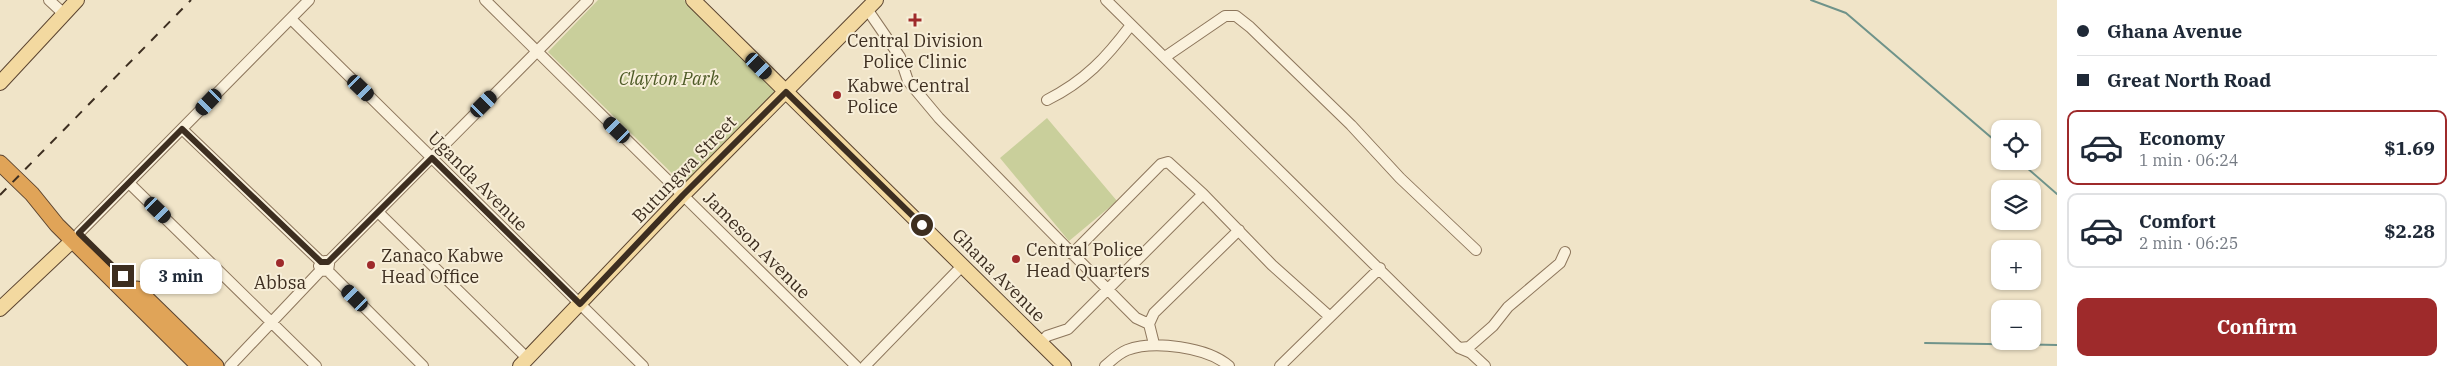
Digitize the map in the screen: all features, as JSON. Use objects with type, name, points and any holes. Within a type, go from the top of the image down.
[{"type":"highway","points":[[0,162],[32,194],[57,225],[76,237],[216,366]]},
{"type":"highway","points":[[76,237],[199,366]]},
{"type":"main road","points":[[0,83],[77,0]]},
{"type":"main road","name":"Ghana Avenue","points":[[693,0],[1064,366]]},
{"type":"main road","name":"Butungwa Street","points":[[523,362],[683,195],[872,5]]},
{"type":"main road","points":[[0,309],[76,237]]},
{"type":"street","points":[[49,0],[64,14]]},
{"type":"street","points":[[76,237],[309,0]]},
{"type":"street","name":"Jameson Avenue","points":[[485,0],[856,366]]},
{"type":"street","points":[[230,366],[324,266],[588,0]]},
{"type":"street","points":[[1106,0],[1380,268],[1459,348],[1471,353],[1485,366]]},
{"type":"street","points":[[872,5],[900,57],[908,81],[939,118],[1136,318],[1149,324]]},
{"type":"street","points":[[1165,57],[1225,16],[1236,16],[1257,33],[1351,125],[1400,178],[1476,250]]},
{"type":"street","name":"Uganda Avenue","points":[[291,19],[643,366]]},
{"type":"street","points":[[1047,100],[1082,80],[1116,45],[1131,25]]},
{"type":"street","points":[[182,129],[324,266],[423,366]]},
{"type":"street","points":[[1072,254],[1164,163],[1171,164],[1272,265],[1329,316]]},
{"type":"street","points":[[129,182],[316,366]]},
{"type":"street","points":[[1041,343],[1047,336],[1068,329],[1203,194]]},
{"type":"street","points":[[378,212],[523,362]]},
{"type":"street","points":[[1154,344],[1149,324],[1154,313],[1239,230]]},
{"type":"street","points":[[1459,348],[1470,347],[1494,326],[1508,307],[1562,261],[1565,252]]},
{"type":"street","points":[[865,366],[963,265]]},
{"type":"street","points":[[1280,366],[1380,268]]},
{"type":"street","points":[[1105,366],[1125,351],[1154,344],[1213,355],[1229,366]]},
{"type":"green space","name":"Clayton Park","points":[[598,0],[684,0],[779,92],[686,187],[548,52]]},
{"type":"green space","points":[[1047,118],[1117,201],[1069,241],[1000,158]]},
{"type":"waterway","points":[[1811,0],[1846,13],[1991,137]]},
{"type":"waterway","points":[[2029,170],[2057,194]]},
{"type":"waterway","points":[[1925,343],[2057,345]]},
{"type":"railway","points":[[0,195],[191,0]]},
{"type":"place","name":"Central Division Police Clinic","points":[[915,20]]},
{"type":"place","name":"Kabwe Central Police","points":[[837,95]]},
{"type":"place","name":"Central Police Head Quarters","points":[[1016,259]]},
{"type":"place","name":"Abbsa","points":[[280,263]]},
{"type":"place","name":"Zanaco Kabwe Head Office","points":[[371,265]]},
{"type":"route","points":[[123,276],[79,233],[182,129],[321,262],[328,262],[432,158],[580,304],[683,195],[786,92],[922,225]]}]
